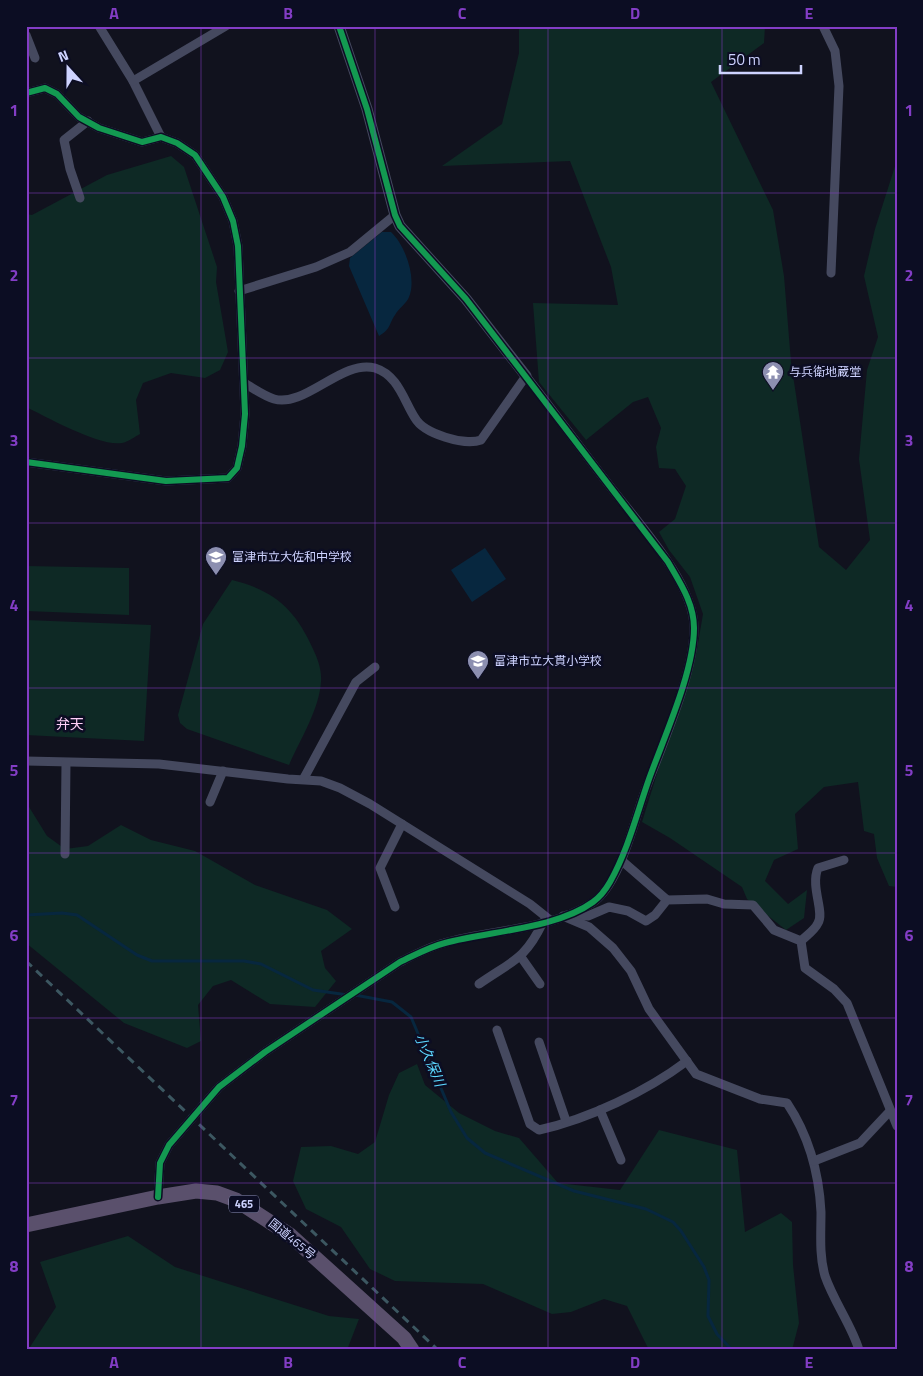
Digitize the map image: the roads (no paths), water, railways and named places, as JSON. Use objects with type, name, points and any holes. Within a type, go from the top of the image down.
[{"type":"highway","name":"国道465号","points":[[26,1225],[158,1197],[196,1191],[217,1193],[236,1200],[260,1213],[297,1241],[404,1338],[412,1350]]},
{"type":"street","points":[[99,26],[133,81],[161,137]]},
{"type":"street","points":[[133,81],[226,26]]},
{"type":"street","points":[[822,26],[835,51],[839,86],[831,274]]},
{"type":"street","points":[[158,1197],[160,1163],[169,1145],[219,1087],[264,1052],[400,962],[445,943],[502,933],[565,915],[592,903],[602,894],[621,860],[682,688],[694,645],[693,616],[689,601],[668,562],[466,299],[400,226],[395,215],[367,109],[339,27]]},
{"type":"street","points":[[26,35],[35,58]]},
{"type":"street","points":[[26,94],[45,88],[57,94],[78,117],[111,133],[142,142],[161,137],[178,143],[195,155],[223,197],[233,221],[238,246],[238,292],[245,414],[242,446],[237,468],[228,478],[166,481],[26,462]]},
{"type":"street","points":[[80,198],[70,169],[64,140],[88,121]]},
{"type":"street","points":[[238,292],[316,266],[350,252],[395,215]]},
{"type":"street","points":[[244,383],[274,399],[289,400],[346,373],[363,367],[376,368],[400,388],[416,420],[429,429],[451,439],[472,443],[481,440],[526,376]]},
{"type":"street","points":[[304,778],[356,682],[375,667]]},
{"type":"street","points":[[26,761],[159,764],[288,779],[304,778],[340,788],[402,824],[530,904],[546,921]]},
{"type":"street","points":[[65,854],[66,763]]},
{"type":"street","points":[[210,802],[223,771]]},
{"type":"street","points":[[396,907],[380,868],[402,824]]},
{"type":"street","points":[[621,860],[667,900],[707,899],[724,904],[753,905],[774,930],[801,941]]},
{"type":"street","points":[[801,941],[819,923],[821,916],[814,878],[818,868],[844,860]]},
{"type":"street","points":[[565,915],[588,916],[609,907],[628,911],[646,921],[667,900]]},
{"type":"street","points":[[565,915],[589,927],[613,948],[631,971],[649,1009],[696,1074],[760,1099],[787,1103],[802,1125],[814,1161],[820,1196],[820,1248],[825,1276],[859,1350]]},
{"type":"street","points":[[479,984],[521,957],[534,941],[546,921]]},
{"type":"street","points":[[801,941],[805,968],[834,988],[847,1003],[897,1126]]},
{"type":"street","points":[[521,957],[540,984]]},
{"type":"street","points":[[496,1030],[530,1124],[539,1130],[600,1110],[660,1082],[687,1061]]},
{"type":"street","points":[[539,1042],[566,1121]]},
{"type":"street","points":[[600,1110],[621,1160]]},
{"type":"street","points":[[814,1161],[860,1143],[890,1111]]},
{"type":"water","points":[[382,232],[391,232],[401,245],[408,262],[412,281],[408,299],[396,313],[388,328],[379,336],[349,266],[350,258]]},
{"type":"water","points":[[485,548],[506,579],[472,602],[451,570]]},
{"type":"waterway","name":"小久保川","points":[[26,915],[62,913],[77,915],[137,955],[152,961],[244,961],[261,964],[313,990],[348,995]]},
{"type":"waterway","name":"小久保川","points":[[355,995],[392,1002],[411,1017],[451,1112],[467,1138],[485,1153],[574,1191],[646,1209],[673,1222],[704,1267],[709,1280],[708,1316],[717,1334],[732,1350]]},
{"type":"railway","points":[[26,961],[438,1350]]},
{"type":"place","name":"与兵衛地蔵堂","points":[[773,391]]},
{"type":"place","name":"富津市立大佐和中学校","points":[[216,576]]},
{"type":"place","name":"富津市立大貫小学校","points":[[478,680]]},
{"type":"district","name":"弁天","points":[[70,724]]}]
